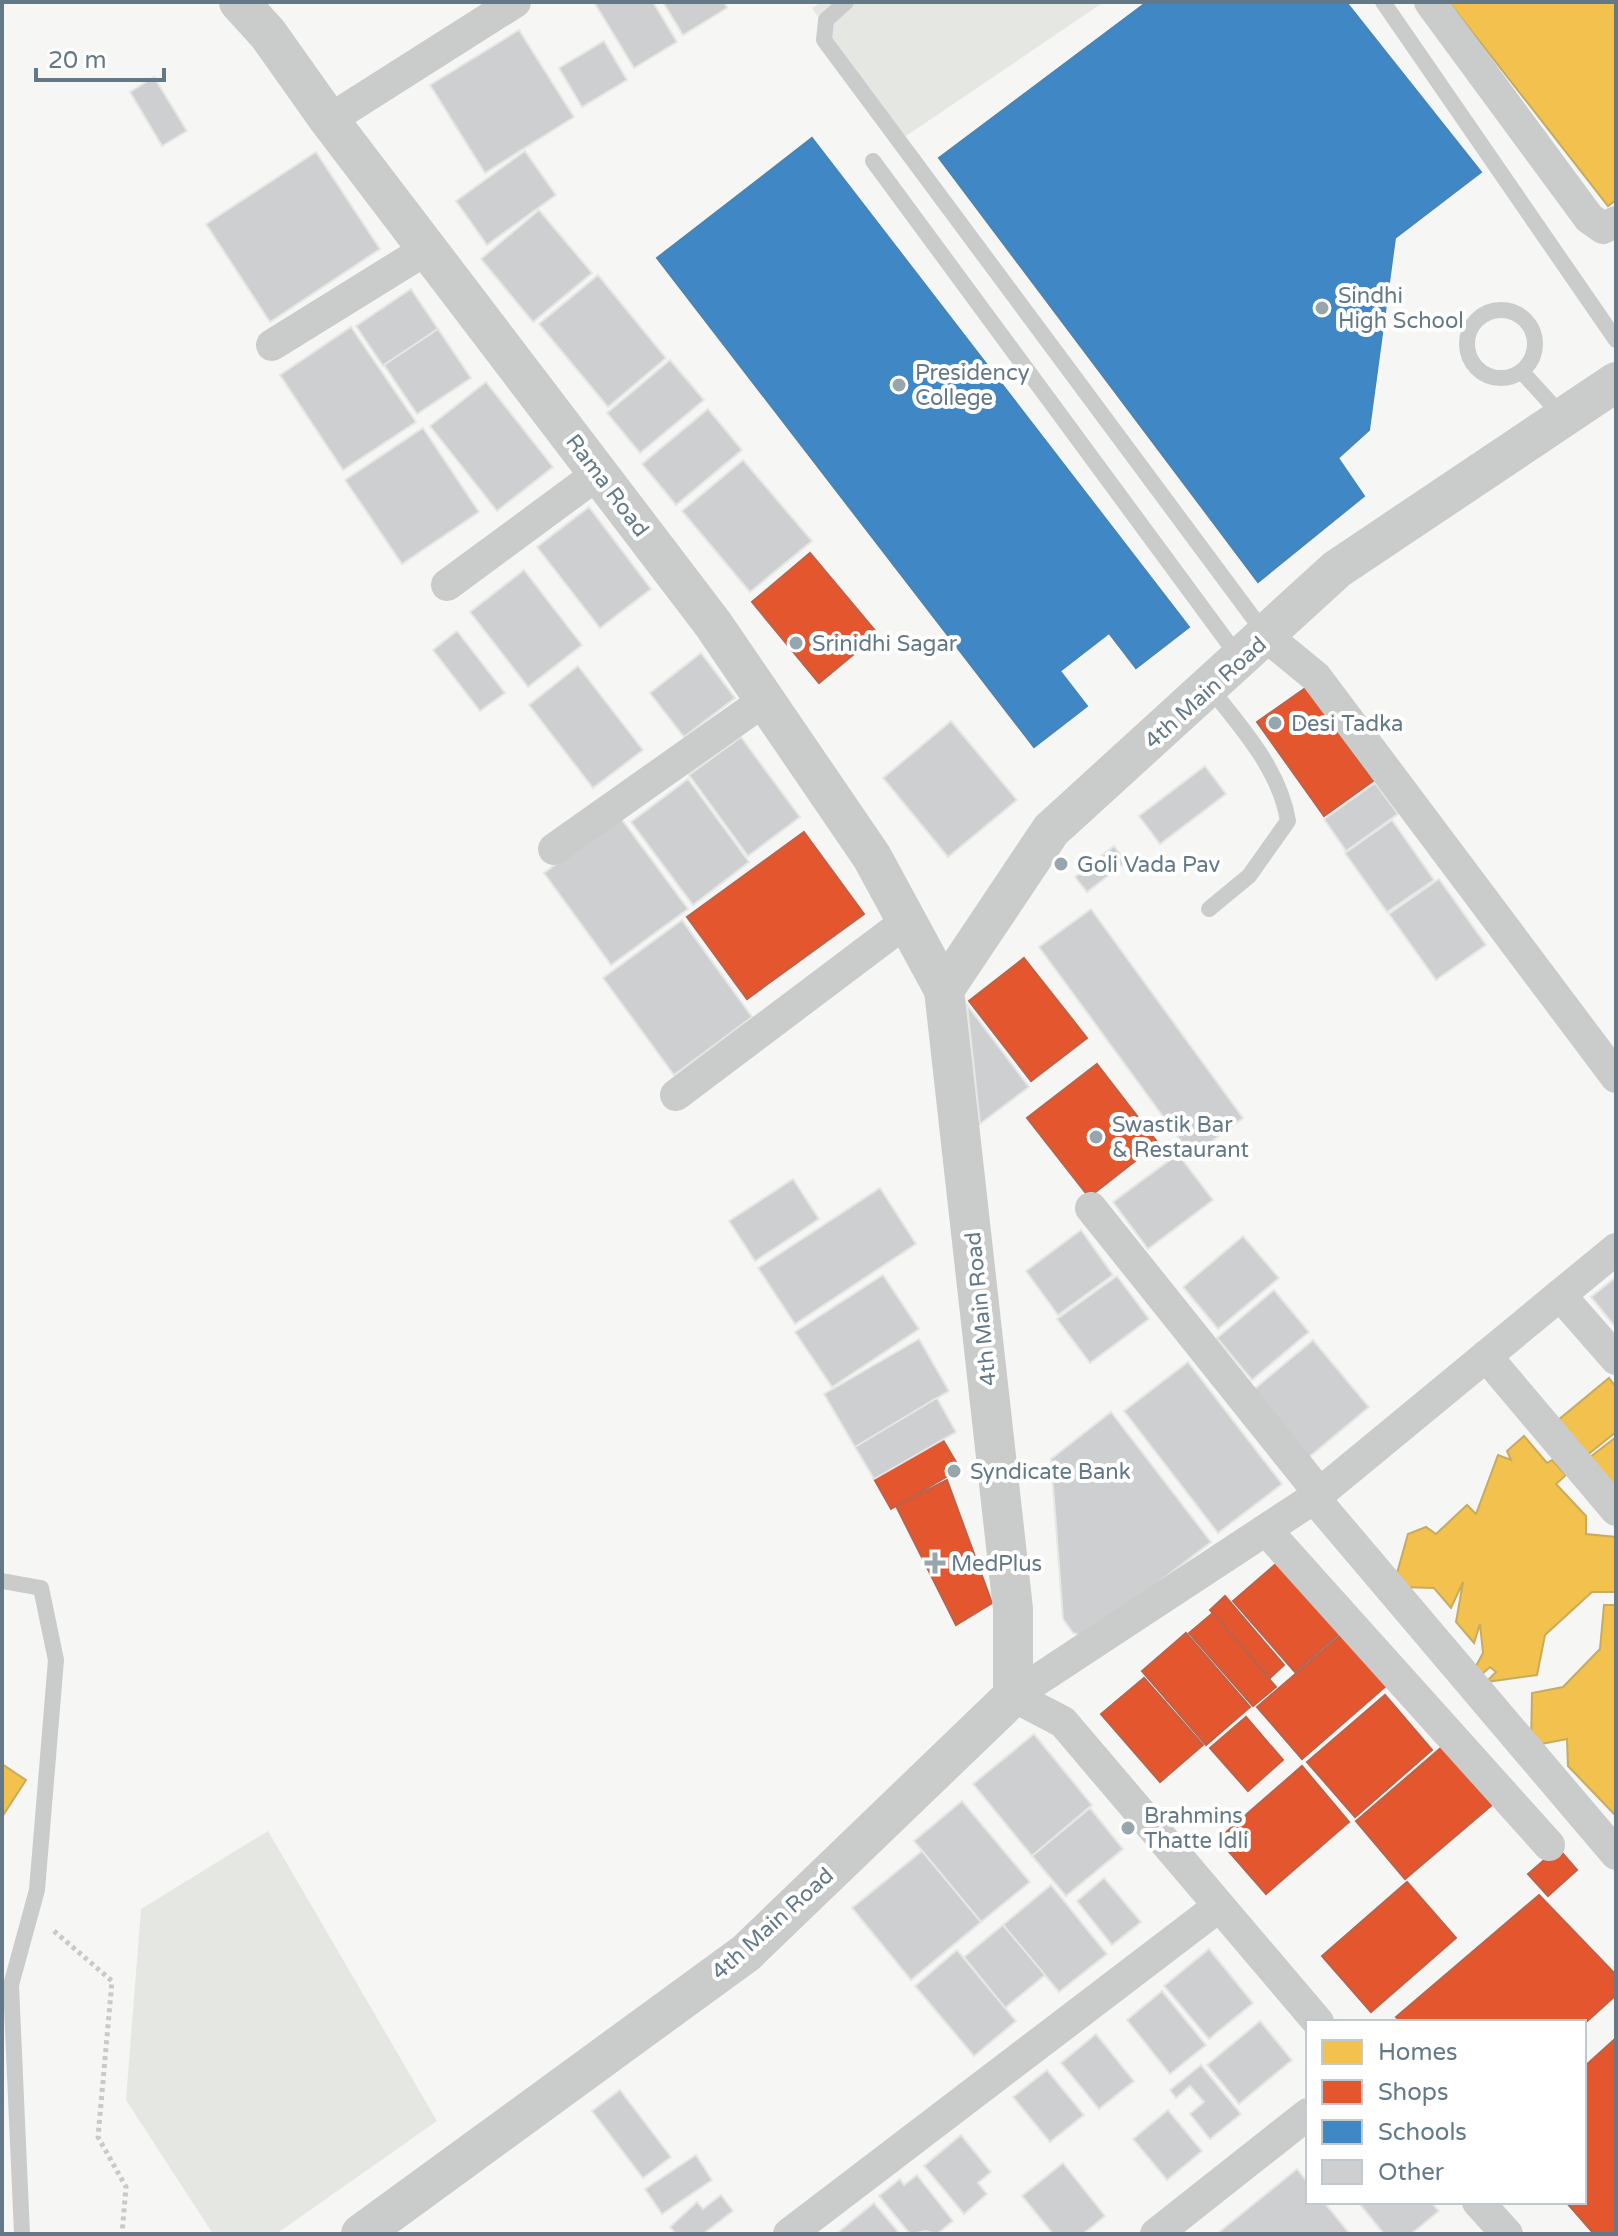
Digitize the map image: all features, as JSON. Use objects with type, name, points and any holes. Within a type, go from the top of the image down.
[{"type":"street","name":"Rama Road","points":[[239,2],[268,34],[329,120],[713,624],[872,857],[944,990]]},
{"type":"street","points":[[329,120],[515,2]]},
{"type":"street","points":[[1430,2],[1589,218],[1603,228],[1616,222]]},
{"type":"street","points":[[272,345],[427,249]]},
{"type":"street","name":"4th Main Road","points":[[361,2234],[746,1953],[1013,1696],[1013,1609],[944,990],[1051,830],[1254,648],[1337,569],[1565,420],[1616,382]]},
{"type":"street","points":[[447,585],[599,473]]},
{"type":"street","points":[[1254,648],[1316,677],[1616,1077]]},
{"type":"street","points":[[554,849],[765,700]]},
{"type":"street","points":[[676,1095],[907,921]]},
{"type":"street","points":[[1091,1208],[1317,1496],[1616,1854]]},
{"type":"street","points":[[1316,2020],[1063,1722],[1013,1696],[1317,1496],[1616,1249]]},
{"type":"street","points":[[1560,1295],[1616,1359]]},
{"type":"street","points":[[1486,1356],[1616,1510]]},
{"type":"street","points":[[1266,1530],[1549,1845]]},
{"type":"street","points":[[789,2234],[1218,1907]]},
{"type":"street","points":[[1156,2234],[1306,2116]]},
{"type":"street","points":[[1480,2204],[1507,2234]]},
{"type":"lane","points":[[846,2],[826,20],[824,40],[1254,648]]},
{"type":"lane","points":[[1383,2],[1616,340]]},
{"type":"lane","points":[[873,161],[1254,648]]},
{"type":"lane","points":[[1507,309],[1527,320],[1536,341],[1535,352],[1522,372],[1501,379],[1490,376],[1472,363],[1467,341],[1469,330],[1485,313],[1507,309]]},
{"type":"lane","points":[[1522,372],[1565,420]]},
{"type":"lane","points":[[1209,909],[1249,876],[1288,821],[1284,794],[1240,726],[1210,688]]},
{"type":"lane","points":[[2,1581],[41,1588],[56,1660],[32,1913],[11,1985],[22,2234]]},
{"type":"path","points":[[32,1913],[112,1981],[98,2137],[126,2187],[122,2234]]},
{"type":"shaded area","points":[[822,2],[1104,2],[900,140],[812,8]]},
{"type":"shaded area","points":[[268,1831],[437,2121],[276,2234],[213,2234],[126,2100],[141,1909]]},
{"type":"building: Homes","points":[[1449,2],[1616,2],[1616,200],[1608,206]]},
{"type":"building: Homes","points":[[1609,1378],[1616,1387],[1616,1432],[1586,1456],[1557,1421]]},
{"type":"building: Homes","points":[[1524,1436],[1547,1463],[1552,1460],[1566,1475],[1556,1484],[1586,1516],[1586,1534],[1616,1537],[1616,1592],[1592,1592],[1545,1635],[1537,1675],[1486,1682],[1496,1672],[1490,1667],[1482,1674],[1476,1666],[1483,1653],[1480,1624],[1474,1643],[1456,1622],[1463,1582],[1451,1608],[1434,1588],[1400,1587],[1395,1580],[1408,1534],[1426,1527],[1436,1534],[1467,1505],[1476,1514],[1498,1455],[1511,1460],[1507,1451]]},
{"type":"building: Homes","points":[[1616,1437],[1616,1490],[1589,1458]]},
{"type":"building: Homes","points":[[1604,1605],[1616,1605],[1616,1816],[1568,1766],[1567,1739],[1531,1746],[1532,1693],[1563,1687],[1600,1649]]},
{"type":"building: Homes","points":[[2,1764],[26,1780],[4,1814],[2,1812]]},
{"type":"building: Shops","points":[[810,553],[878,634],[819,683],[752,602]]},
{"type":"building: Shops","points":[[1307,687],[1373,781],[1324,816],[1257,722]]},
{"type":"building: Shops","points":[[804,832],[864,914],[747,999],[687,917]]},
{"type":"building: Shops","points":[[1024,958],[1087,1038],[1031,1081],[969,1001]]},
{"type":"building: Shops","points":[[1097,1064],[1158,1143],[1089,1197],[1027,1118]]},
{"type":"building: Shops","points":[[943,1440],[960,1469],[891,1509],[874,1479]]},
{"type":"building: Shops","points":[[947,1480],[992,1603],[956,1625],[896,1506]]},
{"type":"building: Shops","points":[[1277,1563],[1339,1634],[1295,1672],[1233,1601]]},
{"type":"building: Shops","points":[[1225,1596],[1284,1665],[1270,1678],[1210,1610]]},
{"type":"building: Shops","points":[[1213,1613],[1276,1687],[1253,1706],[1189,1633]]},
{"type":"building: Shops","points":[[1186,1633],[1250,1707],[1206,1745],[1142,1671]]},
{"type":"building: Shops","points":[[1342,1634],[1386,1686],[1302,1759],[1257,1707]]},
{"type":"building: Shops","points":[[1144,1678],[1203,1745],[1160,1782],[1101,1714]]},
{"type":"building: Shops","points":[[1385,1695],[1432,1750],[1355,1817],[1307,1762]]},
{"type":"building: Shops","points":[[1246,1717],[1283,1760],[1248,1791],[1210,1748]]},
{"type":"building: Shops","points":[[1442,1747],[1492,1805],[1405,1879],[1356,1821]]},
{"type":"building: Shops","points":[[1302,1766],[1349,1822],[1266,1894],[1218,1839]]},
{"type":"building: Shops","points":[[1558,1848],[1577,1870],[1548,1896],[1528,1874]]},
{"type":"building: Shops","points":[[1407,1882],[1456,1938],[1371,2012],[1322,1956]]},
{"type":"building: Shops","points":[[1539,1895],[1616,1975],[1616,1995],[1586,2022],[1399,2020],[1396,2017]]},
{"type":"building: Shops","points":[[1616,2038],[1616,2234],[1594,2234],[1568,2204],[1586,2204],[1586,2065]]},
{"type":"building: Schools","name":"Sindhi High School","points":[[1147,2],[1346,2],[1481,172],[1395,238],[1369,430],[1338,458],[1364,496],[1258,582],[939,158]]},
{"type":"building: Schools","points":[[812,138],[1189,627],[1136,668],[1109,633],[1060,671],[1087,706],[1034,747],[657,258]]},
{"type":"building: Other","points":[[594,2],[653,2],[677,42],[634,68]]},
{"type":"building: Other","points":[[663,2],[724,2],[727,8],[683,35]]},
{"type":"building: Other","points":[[519,30],[574,117],[485,173],[430,85]]},
{"type":"building: Other","points":[[604,41],[627,80],[582,107],[559,68]]},
{"type":"building: Other","points":[[154,77],[187,131],[162,146],[130,92]]},
{"type":"building: Other","points":[[525,151],[556,195],[487,245],[456,201]]},
{"type":"building: Other","points":[[316,152],[380,249],[270,322],[206,224]]},
{"type":"building: Other","points":[[539,210],[592,273],[533,322],[481,259]]},
{"type":"building: Other","points":[[598,275],[666,358],[608,407],[539,324]]},
{"type":"building: Other","points":[[411,289],[438,329],[383,366],[356,326]]},
{"type":"building: Other","points":[[351,327],[416,422],[343,470],[280,375]]},
{"type":"building: Other","points":[[438,329],[471,378],[417,414],[384,365]]},
{"type":"building: Other","points":[[670,360],[704,400],[640,453],[607,413]]},
{"type":"building: Other","points":[[486,382],[553,467],[497,511],[430,426]]},
{"type":"building: Other","points":[[708,409],[742,450],[676,505],[642,464]]},
{"type":"building: Other","points":[[423,428],[479,512],[402,564],[345,480]]},
{"type":"building: Other","points":[[743,460],[812,541],[750,592],[682,511]]},
{"type":"building: Other","points":[[589,507],[651,589],[600,628],[537,547]]},
{"type":"building: Other","points":[[524,570],[582,645],[528,687],[470,612]]},
{"type":"building: Other","points":[[457,631],[505,693],[480,711],[433,650]]},
{"type":"building: Other","points":[[701,653],[735,698],[684,737],[650,693]]},
{"type":"building: Other","points":[[578,666],[643,750],[593,788],[529,705]]},
{"type":"building: Other","points":[[951,721],[1017,800],[948,857],[883,778]]},
{"type":"building: Other","points":[[741,737],[800,817],[748,856],[689,775]]},
{"type":"building: Other","points":[[1205,766],[1226,794],[1160,844],[1139,816]]},
{"type":"building: Other","points":[[688,779],[749,862],[693,905],[631,822]]},
{"type":"building: Other","points":[[1375,783],[1398,814],[1346,851],[1324,819]]},
{"type":"building: Other","points":[[620,817],[688,909],[611,965],[544,873]]},
{"type":"building: Other","points":[[1392,820],[1434,880],[1387,912],[1345,853]]},
{"type":"building: Other","points":[[1114,846],[1126,862],[1087,892],[1075,877]]},
{"type":"building: Other","points":[[1439,879],[1486,945],[1436,980],[1389,914]]},
{"type":"building: Other","points":[[1091,909],[1243,1118],[1192,1156],[1039,947]]},
{"type":"building: Other","points":[[682,920],[752,1017],[674,1075],[603,978]]},
{"type":"building: Other","points":[[967,1005],[1029,1087],[980,1124]]},
{"type":"building: Other","points":[[1178,1154],[1213,1200],[1148,1249],[1113,1202]]},
{"type":"building: Other","points":[[793,1179],[819,1219],[755,1261],[729,1221]]},
{"type":"building: Other","points":[[880,1188],[916,1244],[795,1324],[758,1268]]},
{"type":"building: Other","points":[[1081,1230],[1113,1275],[1058,1315],[1026,1271]]},
{"type":"building: Other","points":[[1243,1236],[1279,1278],[1218,1329],[1183,1287]]},
{"type":"building: Other","points":[[883,1275],[919,1329],[832,1387],[795,1332]]},
{"type":"building: Other","points":[[1117,1276],[1149,1319],[1090,1363],[1057,1319]]},
{"type":"building: Other","points":[[1616,1277],[1616,1328],[1591,1297]]},
{"type":"building: Other","points":[[1274,1290],[1309,1332],[1252,1380],[1217,1338]]},
{"type":"building: Other","points":[[919,1339],[949,1391],[855,1447],[824,1394]]},
{"type":"building: Other","points":[[1313,1340],[1369,1407],[1308,1458],[1252,1391]]},
{"type":"building: Other","points":[[1188,1362],[1282,1484],[1218,1533],[1124,1411]]},
{"type":"building: Other","points":[[937,1398],[956,1432],[874,1479],[855,1447]]},
{"type":"building: Other","points":[[1111,1412],[1211,1542],[1090,1635],[1082,1636],[1073,1633],[1063,1619],[1051,1459]]},
{"type":"building: Other","points":[[1034,1734],[1092,1805],[1032,1856],[973,1784]]},
{"type":"building: Other","points":[[962,1801],[1030,1882],[981,1922],[914,1841]]},
{"type":"building: Other","points":[[1090,1808],[1123,1849],[1066,1896],[1032,1856]]},
{"type":"building: Other","points":[[922,1851],[981,1922],[911,1980],[852,1908]]},
{"type":"building: Other","points":[[1104,1878],[1141,1922],[1112,1945],[1077,1901]]},
{"type":"building: Other","points":[[1051,1885],[1107,1954],[1059,1992],[1003,1925]]},
{"type":"building: Other","points":[[1003,1925],[1045,1975],[1005,2008],[964,1957]]},
{"type":"building: Other","points":[[1209,1949],[1253,2003],[1209,2039],[1164,1986]]},
{"type":"building: Other","points":[[957,1950],[1016,2021],[974,2056],[915,1986]]},
{"type":"building: Other","points":[[1162,1991],[1206,2045],[1170,2074],[1127,2020]]},
{"type":"building: Other","points":[[1260,2021],[1292,2060],[1239,2104],[1207,2065]]},
{"type":"building: Other","points":[[1096,2034],[1134,2081],[1099,2109],[1061,2063]]},
{"type":"building: Other","points":[[1201,2065],[1241,2114],[1210,2139],[1190,2114],[1204,2102],[1190,2086],[1176,2098],[1170,2090]]},
{"type":"building: Other","points":[[1047,2070],[1084,2115],[1050,2142],[1013,2097]]},
{"type":"building: Other","points":[[620,2090],[671,2157],[643,2178],[592,2111]]},
{"type":"building: Other","points":[[1168,2110],[1202,2151],[1167,2180],[1133,2139]]},
{"type":"building: Other","points":[[961,2135],[991,2172],[978,2183],[987,2194],[964,2214],[924,2166]]},
{"type":"building: Other","points":[[696,2155],[712,2180],[662,2214],[645,2189]]},
{"type":"building: Other","points":[[1063,2163],[1105,2216],[1083,2234],[1053,2234],[1022,2196]]},
{"type":"building: Other","points":[[1297,2169],[1306,2180],[1306,2204],[1326,2204],[1350,2234],[1218,2233]]},
{"type":"building: Other","points":[[917,2175],[953,2221],[937,2234],[926,2231],[910,2234],[879,2196],[900,2179],[904,2185]]},
{"type":"building: Other","points":[[721,2195],[733,2211],[703,2234],[676,2234],[670,2227],[697,2202],[703,2209]]},
{"type":"building: Other","points":[[874,2203],[900,2234],[836,2234]]},
{"type":"building: Other","points":[[1360,2204],[1433,2204],[1439,2211],[1411,2234],[1384,2234]]},
{"type":"place","name":"Sindhi High School","points":[[1322,308]]},
{"type":"place","name":"Presidency College","points":[[899,385]]},
{"type":"place","name":"Srinidhi Sagar","points":[[796,643]]},
{"type":"place","name":"Desi Tadka","points":[[1275,723]]},
{"type":"place","name":"Goli Vada Pav","points":[[1061,864]]},
{"type":"place","name":"Swastik Bar & Restaurant","points":[[1096,1137]]},
{"type":"place","name":"Syndicate Bank","points":[[954,1471]]},
{"type":"place","name":"MedPlus","points":[[935,1563]]},
{"type":"place","name":"Brahmins Thatte Idli","points":[[1128,1828]]}]
